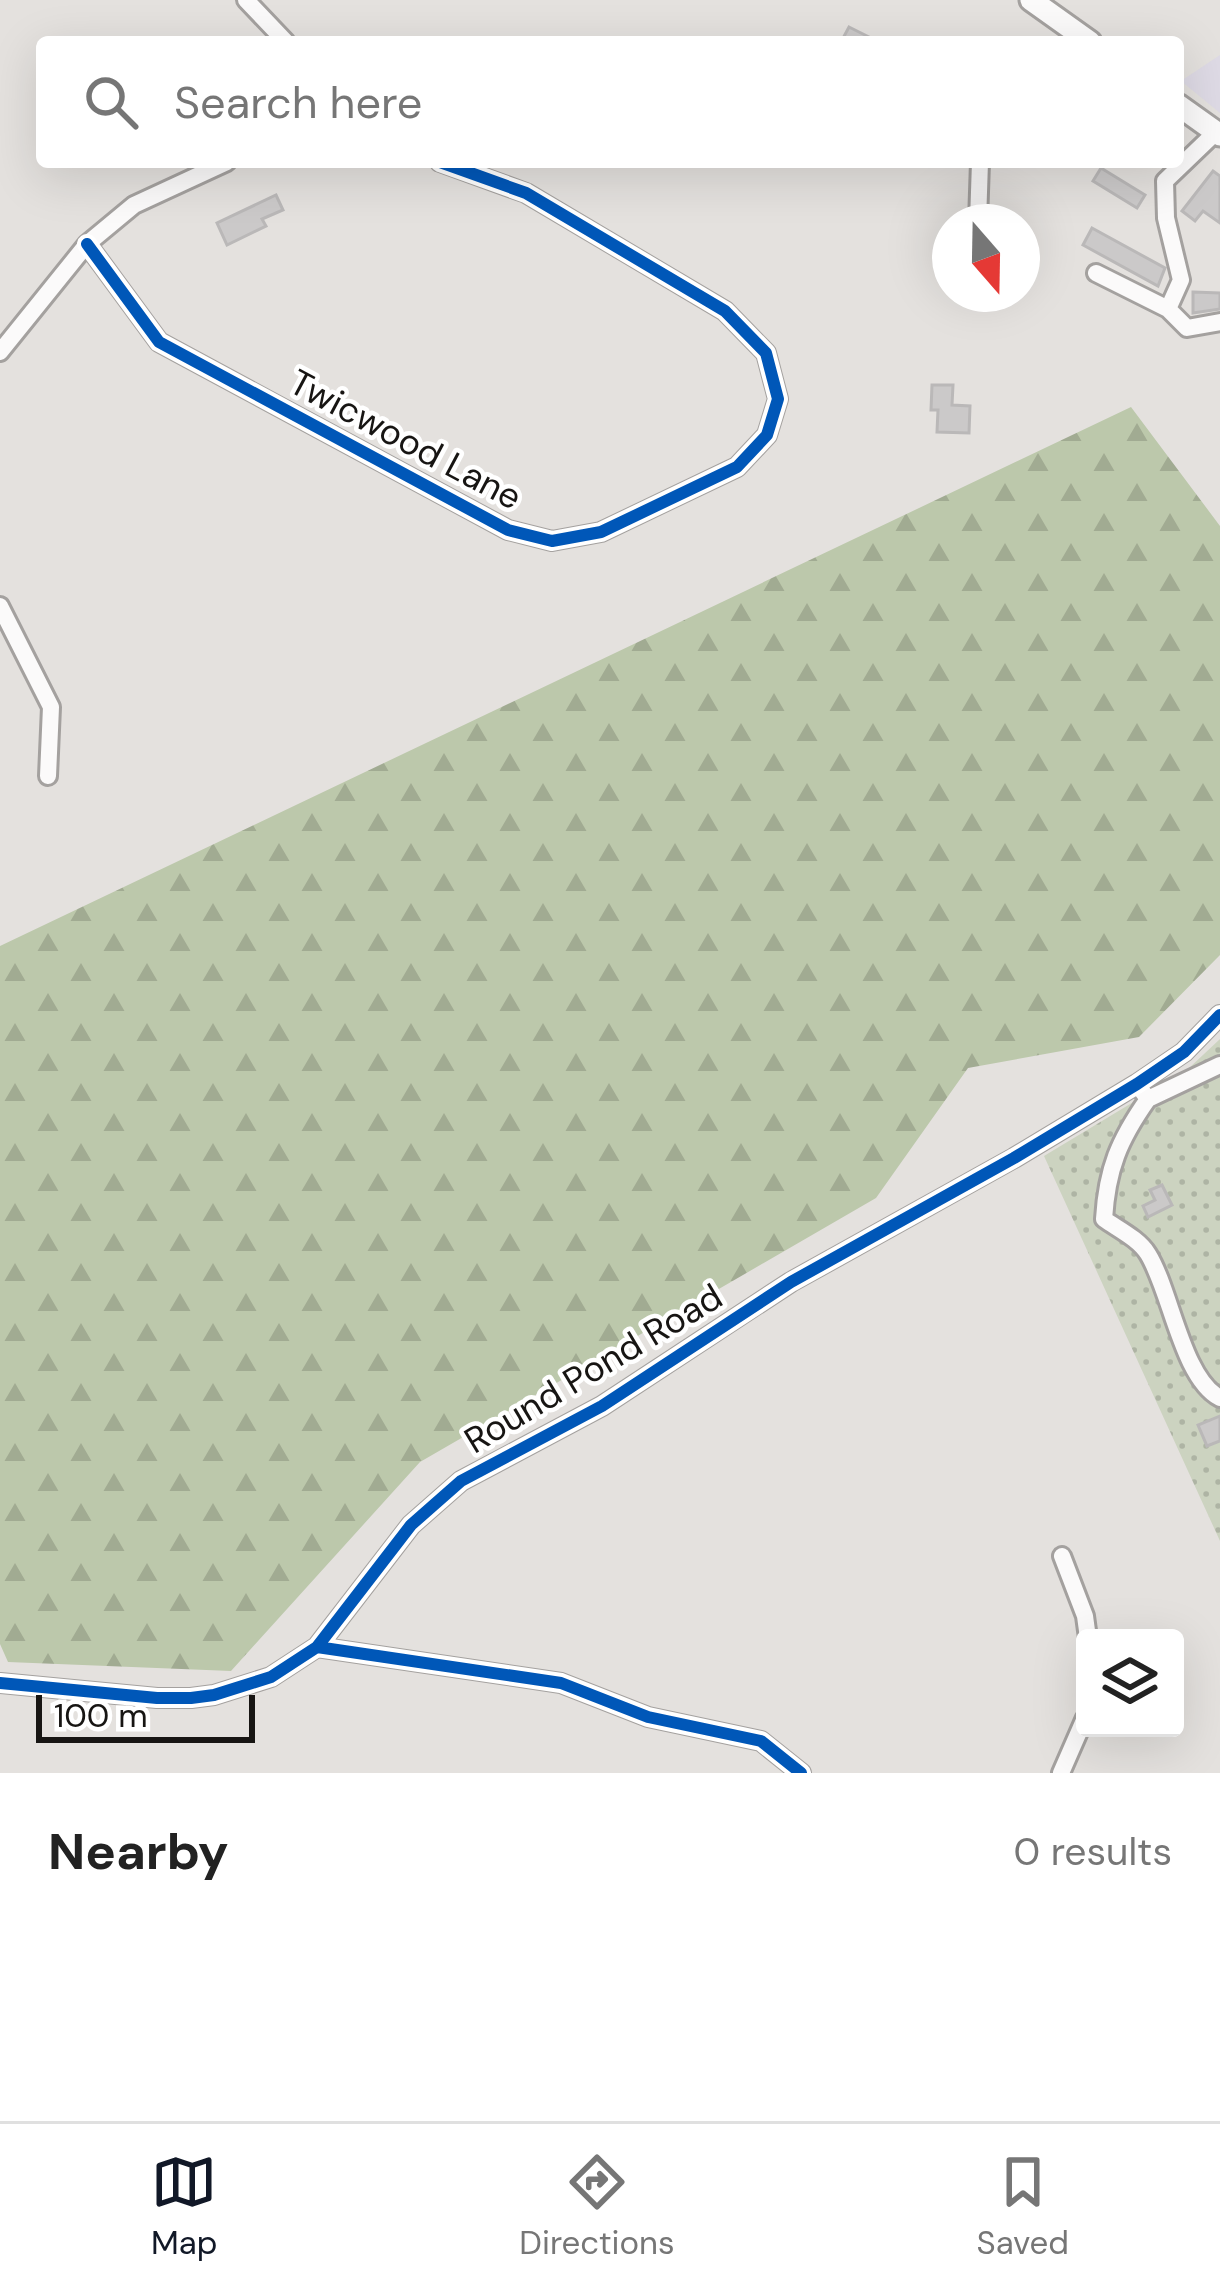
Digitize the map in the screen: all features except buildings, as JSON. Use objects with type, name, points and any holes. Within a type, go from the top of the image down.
[{"type":"main road","points":[[1031,0],[1077,36]]},
{"type":"main road","points":[[1184,109],[1218,134]]},
{"type":"street","points":[[246,0],[280,36]]},
{"type":"street","points":[[1184,164],[1218,134]]},
{"type":"street","points":[[0,352],[87,244],[134,205],[214,168]]},
{"type":"street","name":"Twicwood Lane","points":[[87,244],[160,342],[508,530],[552,541],[601,532],[736,467],[767,435],[778,399],[766,353],[725,311],[526,193],[457,168]]},
{"type":"street","points":[[979,204],[980,168]]},
{"type":"street","points":[[1168,310],[1181,280],[1166,218],[1165,181],[1180,168]]},
{"type":"street","points":[[1096,273],[1168,310],[1187,328],[1220,322]]},
{"type":"street","points":[[0,606],[51,707],[48,776]]},
{"type":"street","name":"Round Pond Road","points":[[0,1683],[157,1698],[214,1695],[271,1677],[317,1647],[412,1525],[461,1481],[602,1406],[790,1282],[1143,1092],[1220,1015]]},
{"type":"street","points":[[1220,1065],[1143,1092],[1107,1176],[1104,1219],[1145,1248],[1189,1355],[1212,1395],[1220,1398]]},
{"type":"street","points":[[1062,1556],[1087,1629]]},
{"type":"street","points":[[317,1647],[561,1682],[648,1717],[761,1741],[801,1773]]},
{"type":"street","points":[[1061,1773],[1077,1737]]},
{"type":"shaded area","points":[[1220,55],[1220,113],[1184,83]]},
{"type":"green space","points":[[1131,407],[1220,526],[1220,955],[1139,1037],[968,1068],[876,1198],[420,1462],[231,1671],[8,1662],[0,1644],[0,946]]},
{"type":"green space","points":[[1220,1039],[1220,1541],[1044,1156],[1188,1069]]},
{"type":"cycle path","points":[[87,244],[159,342],[508,530],[552,541],[601,532],[737,467],[767,435],[778,399],[766,353],[725,311],[526,193],[457,168]]},
{"type":"cycle path","points":[[0,1683],[191,1698],[271,1677],[317,1647],[411,1525],[461,1481],[602,1406],[791,1282],[1137,1084],[1184,1052],[1220,1015]]},
{"type":"cycle path","points":[[317,1647],[561,1683],[648,1717],[761,1741],[801,1773]]}]
